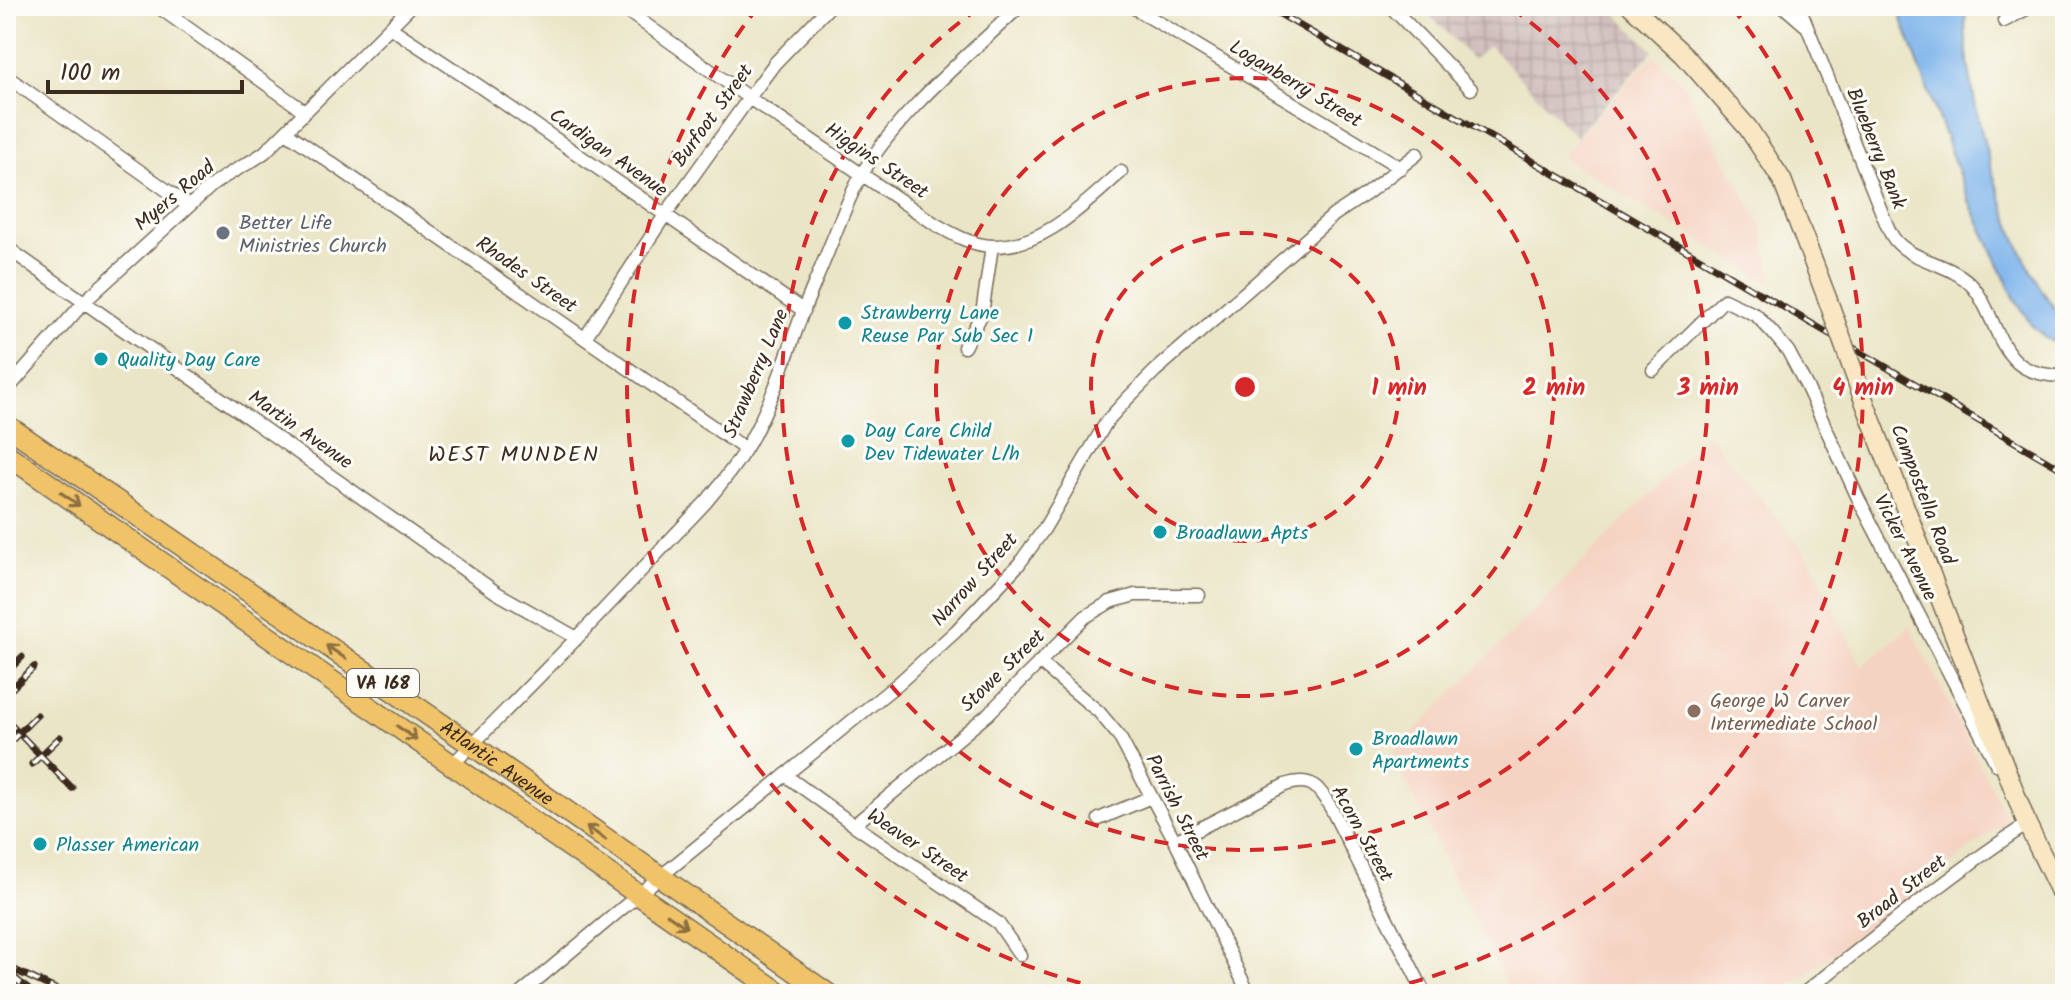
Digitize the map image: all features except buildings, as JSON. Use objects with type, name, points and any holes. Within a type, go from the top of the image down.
[{"type":"main road","name":"Campostella Road","points":[[1631,6],[1684,55],[1748,128],[1782,180],[2027,824],[2065,902]]},
{"type":"main road","name":"Atlantic Avenue","points":[[6,425],[828,994]]},
{"type":"main road","name":"Atlantic Avenue","points":[[6,454],[781,994]]},
{"type":"street","points":[[157,6],[304,111]]},
{"type":"street","name":"Burfoot Street","points":[[585,338],[665,215],[749,98],[775,63],[830,6]]},
{"type":"street","name":"Strawberry Lane","points":[[452,765],[706,502],[745,449],[772,395],[862,174],[888,137],[928,94],[1020,6]]},
{"type":"street","name":"Loganberry Street","points":[[1131,6],[1401,168]]},
{"type":"street","points":[[1390,6],[1471,89]]},
{"type":"street","points":[[1783,6],[1807,27]]},
{"type":"street","name":"Blueberry Bank","points":[[1799,6],[1895,241],[1964,277],[1976,289],[2006,350],[2020,364],[2034,372],[2065,377]]},
{"type":"street","points":[[2004,21],[2032,6]]},
{"type":"street","name":"Higgins Street","points":[[625,7],[749,98],[953,235],[992,246],[1021,242],[1046,233],[1121,172]]},
{"type":"street","name":"Myers Road","points":[[6,391],[85,301],[222,178],[265,152],[391,28],[406,8]]},
{"type":"street","name":"Cardigan Avenue","points":[[391,28],[804,311]]},
{"type":"street","points":[[6,76],[189,206]]},
{"type":"street","name":"Rhodes Street","points":[[286,132],[745,449]]},
{"type":"street","name":"Narrow Street","points":[[520,994],[900,682],[974,614],[1010,575],[1044,529],[1107,421],[1136,389],[1334,215],[1417,154]]},
{"type":"street","points":[[964,347],[982,314],[992,246]]},
{"type":"street","name":"Martin Avenue","points":[[6,247],[497,593],[577,638]]},
{"type":"street","name":"Vicker Avenue","points":[[1653,370],[1724,300],[1756,315],[1788,351],[1858,498],[2027,824]]},
{"type":"street","name":"Stowe Street","points":[[854,825],[987,715],[1085,617],[1110,602],[1135,595],[1199,595]]},
{"type":"street","name":"Parrish Street","points":[[1039,662],[1099,712],[1119,736],[1175,841],[1249,994]]},
{"type":"street","name":"Weaver Street","points":[[785,775],[998,923],[1020,955]]},
{"type":"street","name":"Acorn Street","points":[[1175,841],[1285,785],[1299,780],[1311,784],[1321,792],[1331,808],[1425,994]]},
{"type":"street","points":[[1099,819],[1151,797]]},
{"type":"street","name":"Broad Street","points":[[1803,994],[1913,905],[2027,824]]},
{"type":"shaded area","points":[[1421,6],[1609,6],[1653,51],[1576,137],[1489,45],[1473,60]]},
{"type":"shaded area","points":[[1654,55],[1684,84],[1762,227],[1774,285],[1561,157]]},
{"type":"shaded area","name":"George W Carver Intermediate School","points":[[1708,435],[1809,557],[1862,667],[1910,626],[2008,820],[1780,994],[1511,994],[1392,754]]},
{"type":"water","points":[[1897,6],[1966,6],[1970,78],[1992,171],[2026,260],[2045,295],[2065,319],[2065,348],[2033,327],[2015,299],[1969,201]]},
{"type":"railway","points":[[1266,6],[2065,471]]},
{"type":"railway","points":[[6,673],[22,657]]},
{"type":"railway","points":[[6,694],[34,667]]},
{"type":"railway","points":[[10,742],[37,715]]},
{"type":"railway","points":[[6,720],[72,788]]},
{"type":"railway","points":[[32,764],[60,737]]},
{"type":"railway","points":[[6,966],[66,994]]},
{"type":"railway","points":[[12,976],[34,994]]},
{"type":"place","name":"Better Life Ministries Church","points":[[223,233]]},
{"type":"place","name":"Strawberry Lane Reuse Par Sub Sec 1","points":[[845,323]]},
{"type":"place","name":"Quality Day Care","points":[[101,359]]},
{"type":"place","name":"Day Care Child Dev Tidewater L/h","points":[[848,441]]},
{"type":"place","name":"Broadlawn Apts","points":[[1160,532]]},
{"type":"place","name":"George W Carver Intermediate School","points":[[1694,711]]},
{"type":"place","name":"Broadlawn Apartments","points":[[1356,749]]},
{"type":"place","name":"Plasser American","points":[[40,844]]},
{"type":"district","name":"WEST MUNDEN","points":[[514,453]]}]
